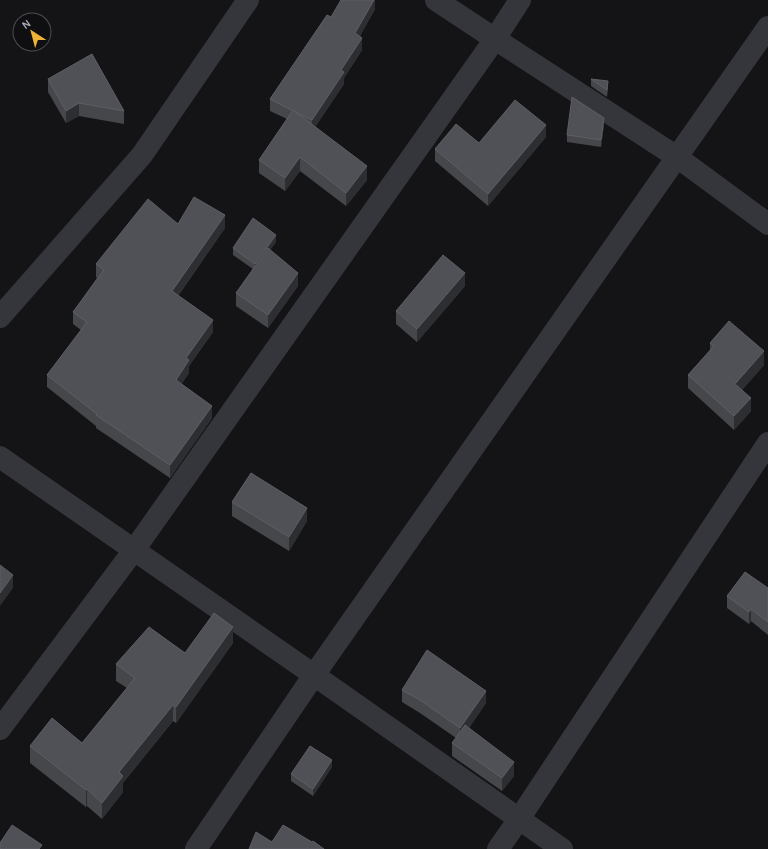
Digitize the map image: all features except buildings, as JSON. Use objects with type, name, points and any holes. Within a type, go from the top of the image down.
[{"type":"street","points":[[0,317],[142,154],[248,0]]},
{"type":"street","points":[[436,0],[677,157],[768,224]]},
{"type":"street","points":[[0,729],[134,550],[520,0]]},
{"type":"street","points":[[196,849],[314,675],[768,27]]},
{"type":"street","points":[[498,849],[768,443]]},
{"type":"street","points":[[0,456],[562,849]]}]
